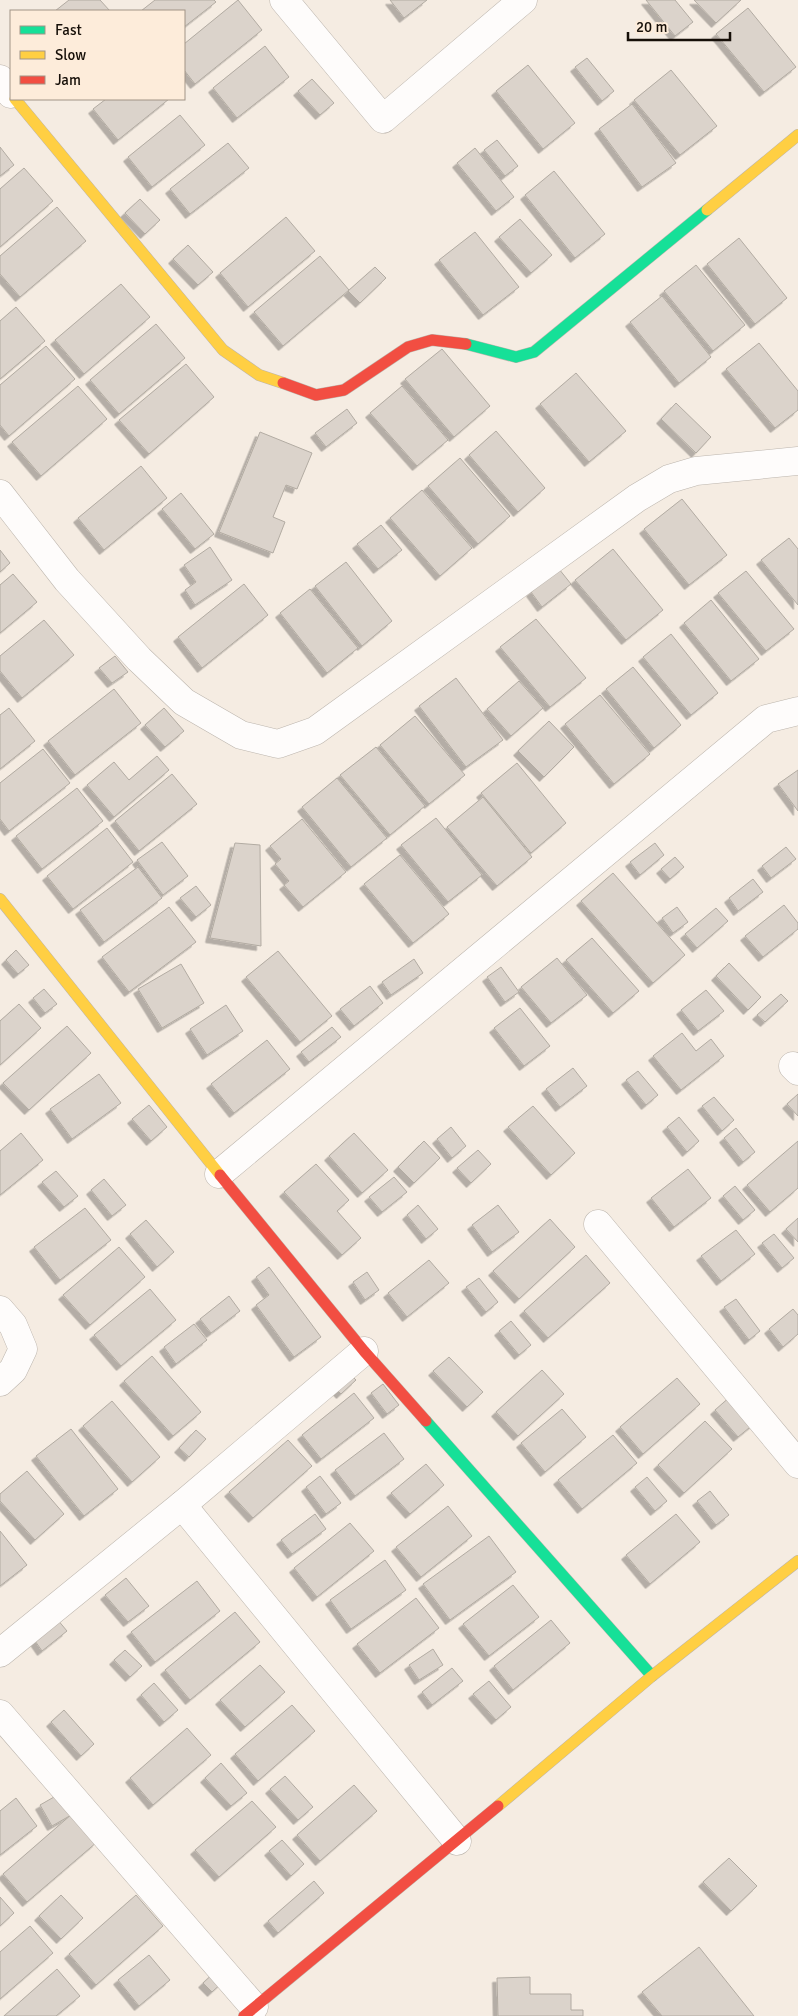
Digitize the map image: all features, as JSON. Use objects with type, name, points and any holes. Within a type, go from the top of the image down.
[{"type":"street","points":[[284,0],[383,119],[523,0]]},
{"type":"street","points":[[0,79],[10,93]]},
{"type":"street","points":[[16,100],[223,350],[259,376],[316,395],[344,390],[408,347],[432,340],[457,342],[516,357],[534,352],[798,135]]},
{"type":"street","points":[[0,494],[67,580],[139,659],[184,702],[241,735],[278,744],[315,731],[637,498],[669,479],[696,471],[798,461]]},
{"type":"street","points":[[219,1174],[766,720],[798,711]]},
{"type":"street","points":[[0,899],[219,1174],[364,1351],[652,1676]]},
{"type":"street","points":[[598,1224],[798,1464]]},
{"type":"street","points":[[0,1310],[13,1325],[23,1350],[13,1370],[0,1382]]},
{"type":"street","points":[[0,1653],[182,1505],[364,1351]]},
{"type":"street","points":[[182,1505],[457,1841]]},
{"type":"street","points":[[0,1714],[249,2011],[457,1841],[652,1676],[798,1561]]},
{"type":"building","points":[[69,0],[100,0],[109,10],[56,10]]},
{"type":"building","points":[[155,0],[214,0],[216,2],[185,26],[185,10],[142,10]]},
{"type":"building","points":[[238,0],[262,30],[195,84],[185,71],[185,43]]},
{"type":"building","points":[[390,0],[427,0],[404,18]]},
{"type":"building","points":[[646,0],[675,0],[693,22],[675,36]]},
{"type":"building","points":[[694,0],[741,0],[716,23]]},
{"type":"building","points":[[748,8],[796,67],[764,92],[716,34]]},
{"type":"building","points":[[265,46],[289,77],[237,118],[213,88]]},
{"type":"building","points":[[587,58],[614,91],[602,101],[575,67]]},
{"type":"building","points":[[528,65],[575,123],[543,149],[496,91]]},
{"type":"building","points":[[671,70],[717,126],[680,155],[634,100]]},
{"type":"building","points":[[312,79],[334,103],[320,115],[298,91]]},
{"type":"building","points":[[105,100],[168,100],[118,140],[93,109]]},
{"type":"building","points":[[632,104],[676,163],[642,187],[599,129]]},
{"type":"building","points":[[180,115],[205,145],[152,187],[128,157]]},
{"type":"building","points":[[497,140],[518,166],[505,176],[484,150]]},
{"type":"building","points":[[228,143],[249,168],[190,214],[170,189]]},
{"type":"building","points":[[0,147],[14,165],[0,176]]},
{"type":"building","points":[[475,148],[514,197],[496,211],[457,163]]},
{"type":"building","points":[[24,168],[53,201],[0,247],[0,189]]},
{"type":"building","points":[[554,171],[605,234],[575,258],[525,195]]},
{"type":"building","points":[[140,199],[160,220],[145,234],[125,213]]},
{"type":"building","points":[[57,207],[86,241],[20,297],[0,274],[0,256]]},
{"type":"building","points":[[286,217],[315,251],[248,307],[220,273]]},
{"type":"building","points":[[520,219],[552,255],[531,273],[499,237]]},
{"type":"building","points":[[475,232],[519,287],[483,315],[439,260]]},
{"type":"building","points":[[739,238],[787,298],[755,324],[707,264]]},
{"type":"building","points":[[188,245],[213,272],[198,285],[173,259]]},
{"type":"building","points":[[320,256],[349,290],[283,346],[254,312]]},
{"type":"building","points":[[696,265],[745,325],[713,351],[664,291]]},
{"type":"building","points":[[375,267],[386,278],[360,303],[348,291]]},
{"type":"building","points":[[121,284],[150,317],[84,374],[55,340]]},
{"type":"building","points":[[662,296],[711,357],[679,383],[630,322]]},
{"type":"building","points":[[16,307],[45,341],[0,379],[0,321]]},
{"type":"building","points":[[156,324],[185,358],[119,414],[90,380]]},
{"type":"building","points":[[759,343],[798,391],[798,410],[775,428],[726,369]]},
{"type":"building","points":[[46,346],[75,379],[9,436],[0,425],[0,385]]},
{"type":"building","points":[[442,349],[490,406],[454,437],[405,379]]},
{"type":"building","points":[[186,364],[214,397],[149,454],[119,420]]},
{"type":"building","points":[[576,373],[626,431],[589,462],[540,404]]},
{"type":"building","points":[[78,386],[107,419],[41,476],[12,442]]},
{"type":"building","points":[[402,386],[448,440],[417,466],[370,413]]},
{"type":"building","points":[[676,403],[711,437],[696,453],[661,419]]},
{"type":"building","points":[[347,409],[357,423],[326,447],[315,433]]},
{"type":"building","points":[[496,431],[545,488],[518,512],[469,455]]},
{"type":"building","points":[[260,432],[312,453],[297,489],[286,485],[273,517],[285,522],[273,553],[219,532]]},
{"type":"building","points":[[460,458],[510,516],[478,544],[428,486]]},
{"type":"building","points":[[141,466],[167,498],[104,550],[78,518]]},
{"type":"building","points":[[422,490],[472,548],[440,576],[390,518]]},
{"type":"building","points":[[181,493],[214,534],[195,549],[162,509]]},
{"type":"building","points":[[682,499],[727,555],[689,585],[644,529]]},
{"type":"building","points":[[381,525],[402,550],[378,569],[357,544]]},
{"type":"building","points":[[789,538],[798,549],[798,605],[761,560]]},
{"type":"building","points":[[210,547],[232,580],[195,605],[185,590],[196,582],[184,565]]},
{"type":"building","points":[[613,549],[663,610],[626,640],[575,580]]},
{"type":"building","points":[[0,550],[10,563],[0,572]]},
{"type":"building","points":[[346,562],[392,621],[362,646],[315,586]]},
{"type":"building","points":[[559,569],[571,584],[542,607],[531,592]]},
{"type":"building","points":[[746,571],[794,629],[766,651],[718,593]]},
{"type":"building","points":[[13,574],[37,602],[0,633],[0,585]]},
{"type":"building","points":[[244,584],[268,615],[202,668],[178,637]]},
{"type":"building","points":[[310,589],[358,648],[327,673],[280,613]]},
{"type":"building","points":[[711,600],[759,659],[731,681],[684,623]]},
{"type":"building","points":[[536,619],[586,678],[550,707],[500,647]]},
{"type":"building","points":[[44,620],[74,655],[22,698],[0,671],[0,656]]},
{"type":"building","points":[[671,634],[718,693],[691,715],[643,657]]},
{"type":"building","points":[[115,656],[128,672],[112,683],[99,668]]},
{"type":"building","points":[[633,667],[681,725],[654,748],[606,689]]},
{"type":"building","points":[[456,678],[503,740],[466,767],[419,706]]},
{"type":"building","points":[[519,681],[543,708],[511,736],[487,709]]},
{"type":"building","points":[[114,689],[141,723],[75,775],[48,741]]},
{"type":"building","points":[[600,695],[650,754],[614,784],[565,724]]},
{"type":"building","points":[[9,708],[35,741],[0,769],[0,715]]},
{"type":"building","points":[[164,708],[184,731],[165,747],[145,725]]},
{"type":"building","points":[[415,716],[465,775],[429,804],[380,745]]},
{"type":"building","points":[[549,721],[574,747],[544,777],[518,751]]},
{"type":"building","points":[[376,747],[425,806],[390,835],[340,775]]},
{"type":"building","points":[[43,749],[70,783],[9,831],[0,819],[0,783]]},
{"type":"building","points":[[157,756],[169,770],[114,817],[87,785],[114,762],[129,780]]},
{"type":"building","points":[[517,763],[566,823],[531,853],[481,793]]},
{"type":"building","points":[[798,770],[798,811],[778,784]]},
{"type":"building","points":[[172,774],[197,804],[139,851],[115,821]]},
{"type":"building","points":[[337,778],[387,838],[351,867],[302,807]]},
{"type":"building","points":[[77,788],[103,821],[42,869],[16,836]]},
{"type":"building","points":[[483,797],[532,857],[497,886],[447,827]]},
{"type":"building","points":[[436,818],[482,875],[448,902],[401,845]]},
{"type":"building","points":[[302,819],[346,872],[303,907],[284,885],[289,881],[275,864],[281,859],[270,846]]},
{"type":"building","points":[[107,828],[133,862],[73,909],[47,876]]},
{"type":"building","points":[[162,842],[188,876],[163,895],[137,860]]},
{"type":"building","points":[[235,843],[260,845],[261,946],[210,938]]},
{"type":"building","points":[[655,843],[664,855],[640,875],[630,862]]},
{"type":"building","points":[[786,847],[796,859],[771,878],[762,866]]},
{"type":"building","points":[[400,855],[449,914],[413,943],[364,884]]},
{"type":"building","points":[[675,857],[684,867],[670,879],[661,869]]},
{"type":"building","points":[[138,867],[162,898],[104,942],[80,910]]},
{"type":"building","points":[[613,873],[685,955],[653,983],[581,901]]},
{"type":"building","points":[[753,879],[763,892],[738,911],[729,898]]},
{"type":"building","points":[[196,886],[211,905],[196,917],[180,898]]},
{"type":"building","points":[[784,905],[798,923],[798,929],[763,957],[745,936]]},
{"type":"building","points":[[169,907],[196,942],[129,992],[102,957]]},
{"type":"building","points":[[677,907],[688,922],[673,933],[662,918]]},
{"type":"building","points":[[716,908],[728,921],[697,948],[685,934]]},
{"type":"building","points":[[592,938],[639,991],[613,1013],[566,960]]},
{"type":"building","points":[[16,950],[29,965],[18,974],[6,960]]},
{"type":"building","points":[[278,951],[332,1016],[300,1042],[246,977]]},
{"type":"building","points":[[557,958],[587,995],[551,1023],[521,987]]},
{"type":"building","points":[[414,959],[423,973],[391,995],[382,982]]},
{"type":"building","points":[[729,963],[761,997],[748,1010],[716,976]]},
{"type":"building","points":[[181,964],[204,1003],[162,1028],[138,989]]},
{"type":"building","points":[[501,967],[519,992],[505,1002],[487,977]]},
{"type":"building","points":[[370,986],[383,1003],[354,1026],[340,1009]]},
{"type":"building","points":[[44,989],[57,1004],[45,1013],[33,998]]},
{"type":"building","points":[[706,990],[724,1011],[698,1031],[681,1010]]},
{"type":"building","points":[[781,994],[788,1001],[765,1022],[757,1015]]},
{"type":"building","points":[[19,1004],[41,1028],[0,1065],[0,1021]]},
{"type":"building","points":[[226,1005],[243,1031],[207,1055],[190,1029]]},
{"type":"building","points":[[520,1008],[550,1046],[524,1066],[494,1028]]},
{"type":"building","points":[[67,1026],[91,1053],[29,1110],[3,1083]]},
{"type":"building","points":[[332,1027],[341,1037],[309,1062],[301,1052]]},
{"type":"building","points":[[682,1033],[696,1051],[711,1039],[724,1056],[681,1090],[653,1056]]},
{"type":"building","points":[[267,1040],[290,1069],[234,1113],[211,1084]]},
{"type":"building","points":[[573,1068],[587,1086],[560,1107],[546,1089]]},
{"type":"building","points":[[638,1071],[658,1095],[646,1105],[626,1080]]},
{"type":"building","points":[[99,1074],[121,1103],[72,1139],[50,1109]]},
{"type":"building","points":[[798,1094],[798,1116],[787,1104]]},
{"type":"building","points":[[714,1097],[734,1120],[722,1131],[702,1106]]},
{"type":"building","points":[[149,1105],[167,1127],[151,1141],[132,1119]]},
{"type":"building","points":[[533,1106],[575,1153],[551,1175],[508,1127]]},
{"type":"building","points":[[679,1117],[699,1141],[687,1152],[667,1127]]},
{"type":"building","points":[[451,1127],[466,1146],[452,1158],[437,1139]]},
{"type":"building","points":[[736,1128],[755,1152],[743,1162],[724,1138]]},
{"type":"building","points":[[21,1133],[43,1160],[0,1195],[0,1151]]},
{"type":"building","points":[[354,1133],[388,1170],[362,1193],[329,1156]]},
{"type":"building","points":[[424,1141],[440,1158],[414,1183],[398,1167]]},
{"type":"building","points":[[798,1141],[798,1188],[770,1212],[747,1185]]},
{"type":"building","points":[[478,1150],[491,1164],[471,1183],[457,1168]]},
{"type":"building","points":[[316,1164],[349,1200],[337,1211],[361,1238],[342,1255],[284,1192]]},
{"type":"building","points":[[688,1169],[711,1198],[674,1227],[651,1198]]},
{"type":"building","points":[[56,1171],[78,1196],[64,1207],[42,1182]]},
{"type":"building","points":[[394,1177],[407,1192],[382,1212],[369,1197]]},
{"type":"building","points":[[104,1179],[126,1205],[112,1216],[91,1190]]},
{"type":"building","points":[[735,1186],[755,1210],[743,1220],[723,1196]]},
{"type":"building","points":[[418,1205],[438,1229],[426,1239],[407,1215]]},
{"type":"building","points":[[498,1205],[519,1232],[492,1252],[472,1225]]},
{"type":"building","points":[[85,1208],[111,1240],[60,1280],[34,1247]]},
{"type":"building","points":[[798,1218],[798,1242],[786,1229]]},
{"type":"building","points":[[550,1219],[575,1247],[519,1299],[493,1271]]},
{"type":"building","points":[[146,1220],[174,1252],[157,1267],[130,1234]]},
{"type":"building","points":[[736,1230],[755,1254],[721,1281],[701,1256]]},
{"type":"building","points":[[774,1234],[794,1258],[782,1268],[762,1243]]},
{"type":"building","points":[[119,1247],[145,1277],[90,1325],[63,1295]]},
{"type":"building","points":[[586,1255],[610,1283],[548,1338],[524,1311]]},
{"type":"building","points":[[429,1260],[449,1283],[407,1317],[388,1293]]},
{"type":"building","points":[[269,1267],[321,1337],[294,1357],[256,1305],[269,1295],[256,1277]]},
{"type":"building","points":[[367,1272],[379,1290],[365,1300],[353,1282]]},
{"type":"building","points":[[479,1278],[498,1302],[486,1312],[466,1287]]},
{"type":"building","points":[[150,1289],[176,1320],[121,1366],[94,1335]]},
{"type":"building","points":[[229,1296],[240,1311],[211,1333],[200,1319]]},
{"type":"building","points":[[736,1299],[760,1331],[749,1340],[724,1307]]},
{"type":"building","points":[[793,1309],[798,1315],[798,1334],[783,1347],[769,1329]]},
{"type":"building","points":[[511,1321],[531,1345],[519,1355],[499,1331]]},
{"type":"building","points":[[194,1324],[207,1340],[176,1364],[164,1347]]},
{"type":"building","points":[[152,1356],[201,1412],[173,1436],[124,1381]]},
{"type":"building","points":[[449,1357],[483,1392],[467,1407],[433,1371]]},
{"type":"building","points":[[542,1370],[564,1394],[518,1436],[496,1412]]},
{"type":"building","points":[[349,1373],[356,1380],[341,1394],[334,1387]]},
{"type":"building","points":[[677,1378],[700,1404],[643,1454],[620,1427]]},
{"type":"building","points":[[383,1384],[399,1405],[387,1414],[371,1393]]},
{"type":"building","points":[[354,1393],[374,1418],[321,1459],[302,1435]]},
{"type":"building","points":[[731,1396],[755,1423],[738,1437],[715,1410]]},
{"type":"building","points":[[112,1401],[160,1457],[132,1482],[83,1426]]},
{"type":"building","points":[[562,1409],[586,1437],[545,1472],[521,1443]]},
{"type":"building","points":[[705,1421],[732,1449],[684,1493],[658,1465]]},
{"type":"building","points":[[71,1429],[118,1489],[84,1516],[36,1456]]},
{"type":"building","points":[[196,1430],[206,1439],[189,1457],[179,1448]]},
{"type":"building","points":[[384,1433],[404,1459],[355,1496],[335,1470]]},
{"type":"building","points":[[613,1435],[637,1463],[582,1509],[558,1480]]},
{"type":"building","points":[[288,1440],[312,1466],[253,1518],[229,1492]]},
{"type":"building","points":[[426,1464],[444,1485],[410,1514],[391,1493]]},
{"type":"building","points":[[27,1471],[64,1514],[35,1540],[0,1501],[0,1494]]},
{"type":"building","points":[[320,1476],[341,1503],[326,1514],[306,1487]]},
{"type":"building","points":[[647,1477],[667,1501],[655,1511],[635,1487]]},
{"type":"building","points":[[710,1491],[729,1515],[716,1525],[697,1501]]},
{"type":"building","points":[[448,1506],[472,1536],[421,1577],[396,1547]]},
{"type":"building","points":[[315,1514],[326,1529],[292,1554],[281,1540]]},
{"type":"building","points":[[676,1514],[700,1542],[650,1584],[626,1555]]},
{"type":"building","points":[[350,1523],[374,1551],[317,1597],[294,1568]]},
{"type":"building","points":[[0,1531],[27,1565],[0,1586]]},
{"type":"building","points":[[489,1536],[516,1572],[450,1620],[423,1584]]},
{"type":"building","points":[[385,1560],[406,1590],[351,1629],[330,1600]]},
{"type":"building","points":[[126,1578],[149,1606],[128,1622],[105,1595]]},
{"type":"building","points":[[197,1581],[220,1611],[155,1662],[131,1632]]},
{"type":"building","points":[[513,1585],[539,1617],[489,1656],[463,1624]]},
{"type":"building","points":[[416,1598],[439,1628],[380,1673],[357,1644]]},
{"type":"building","points":[[235,1612],[260,1642],[190,1700],[165,1670]]},
{"type":"building","points":[[57,1619],[67,1631],[42,1651],[33,1638]]},
{"type":"building","points":[[551,1620],[570,1643],[513,1690],[494,1666]]},
{"type":"building","points":[[433,1649],[443,1665],[419,1680],[409,1665]]},
{"type":"building","points":[[125,1650],[142,1666],[130,1677],[114,1660]]},
{"type":"building","points":[[260,1665],[285,1692],[245,1727],[220,1700]]},
{"type":"building","points":[[452,1668],[463,1681],[432,1705],[422,1692]]},
{"type":"building","points":[[489,1681],[511,1707],[496,1720],[473,1694]]},
{"type":"building","points":[[154,1683],[178,1710],[164,1722],[141,1695]]},
{"type":"building","points":[[292,1705],[315,1731],[258,1781],[235,1754]]},
{"type":"building","points":[[64,1710],[94,1744],[81,1756],[51,1722]]},
{"type":"building","points":[[187,1728],[211,1755],[153,1805],[130,1778]]},
{"type":"building","points":[[221,1763],[247,1793],[231,1806],[205,1778]]},
{"type":"building","points":[[285,1776],[313,1807],[298,1820],[270,1789]]},
{"type":"building","points":[[354,1785],[377,1811],[320,1861],[297,1835]]},
{"type":"building","points":[[61,1793],[73,1814],[52,1826],[40,1805]]},
{"type":"building","points":[[16,1798],[37,1826],[0,1855],[0,1811]]},
{"type":"building","points":[[252,1801],[276,1827],[219,1877],[195,1850]]},
{"type":"building","points":[[72,1814],[97,1842],[27,1902],[3,1874]]},
{"type":"building","points":[[282,1840],[304,1864],[291,1876],[269,1851]]},
{"type":"building","points":[[729,1858],[757,1886],[731,1911],[703,1882]]},
{"type":"building","points":[[314,1881],[324,1893],[278,1933],[268,1921]]},
{"type":"building","points":[[61,1895],[83,1918],[61,1939],[39,1916]]},
{"type":"building","points":[[136,1895],[163,1926],[96,1985],[69,1954]]},
{"type":"building","points":[[0,1897],[14,1913],[0,1926]]},
{"type":"building","points":[[30,1926],[53,1953],[0,1999],[0,1952]]},
{"type":"building","points":[[699,1947],[754,2016],[662,2016],[642,1992]]},
{"type":"building","points":[[149,1955],[170,1980],[139,2006],[118,1980]]},
{"type":"building","points":[[57,1969],[80,1996],[56,2016],[4,2016]]},
{"type":"building","points":[[217,1970],[226,1979],[212,1992],[203,1983]]},
{"type":"building","points":[[530,1977],[530,1994],[571,1994],[571,2010],[583,2010],[583,2016],[498,2016],[497,1978]]},
{"type":"traffic: fast","points":[[466,344],[516,357],[534,352],[707,210]]},
{"type":"traffic: fast","points":[[426,1421],[652,1676]]},
{"type":"traffic: slow","points":[[16,100],[223,350],[259,375],[283,383]]},
{"type":"traffic: slow","points":[[707,210],[798,135]]},
{"type":"traffic: slow","points":[[0,899],[220,1175]]},
{"type":"traffic: slow","points":[[498,1806],[652,1676],[798,1561]]},
{"type":"traffic: jam","points":[[283,383],[316,395],[344,390],[408,347],[432,340],[466,344]]},
{"type":"traffic: jam","points":[[220,1175],[364,1351],[426,1421]]},
{"type":"traffic: jam","points":[[244,2016],[498,1806]]}]
